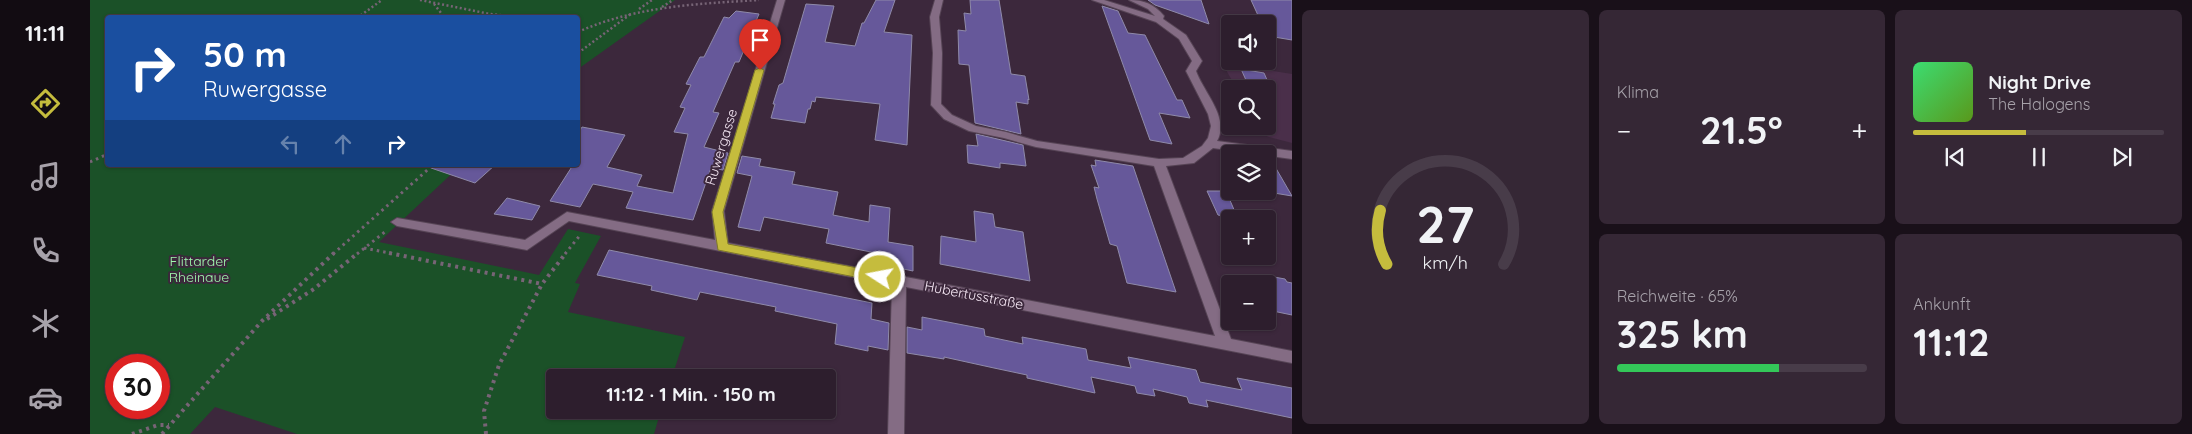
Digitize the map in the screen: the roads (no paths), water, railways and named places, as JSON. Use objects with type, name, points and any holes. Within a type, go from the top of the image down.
[{"type":"street","name":"Ruwergasse","points":[[722,247],[718,212],[781,0]]},
{"type":"street","points":[[939,0],[936,5],[934,33],[937,43],[936,105],[948,117],[972,129],[1006,135],[1036,144],[1159,162],[1190,160],[1212,144],[1217,133],[1215,119],[1197,88],[1191,71],[1197,61],[1183,37],[1159,20],[1096,0]]},
{"type":"street","points":[[1133,0],[1151,7],[1160,16],[1159,20]]},
{"type":"street","points":[[1212,144],[1292,155]]},
{"type":"street","points":[[1159,162],[1225,344]]},
{"type":"street","name":"Hubertusstraße","points":[[397,222],[527,245],[567,216],[1292,357]]},
{"type":"street","points":[[896,434],[899,281]]},
{"type":"park label","name":"Flittarder Rheinaue","points":[[199,270]]}]
